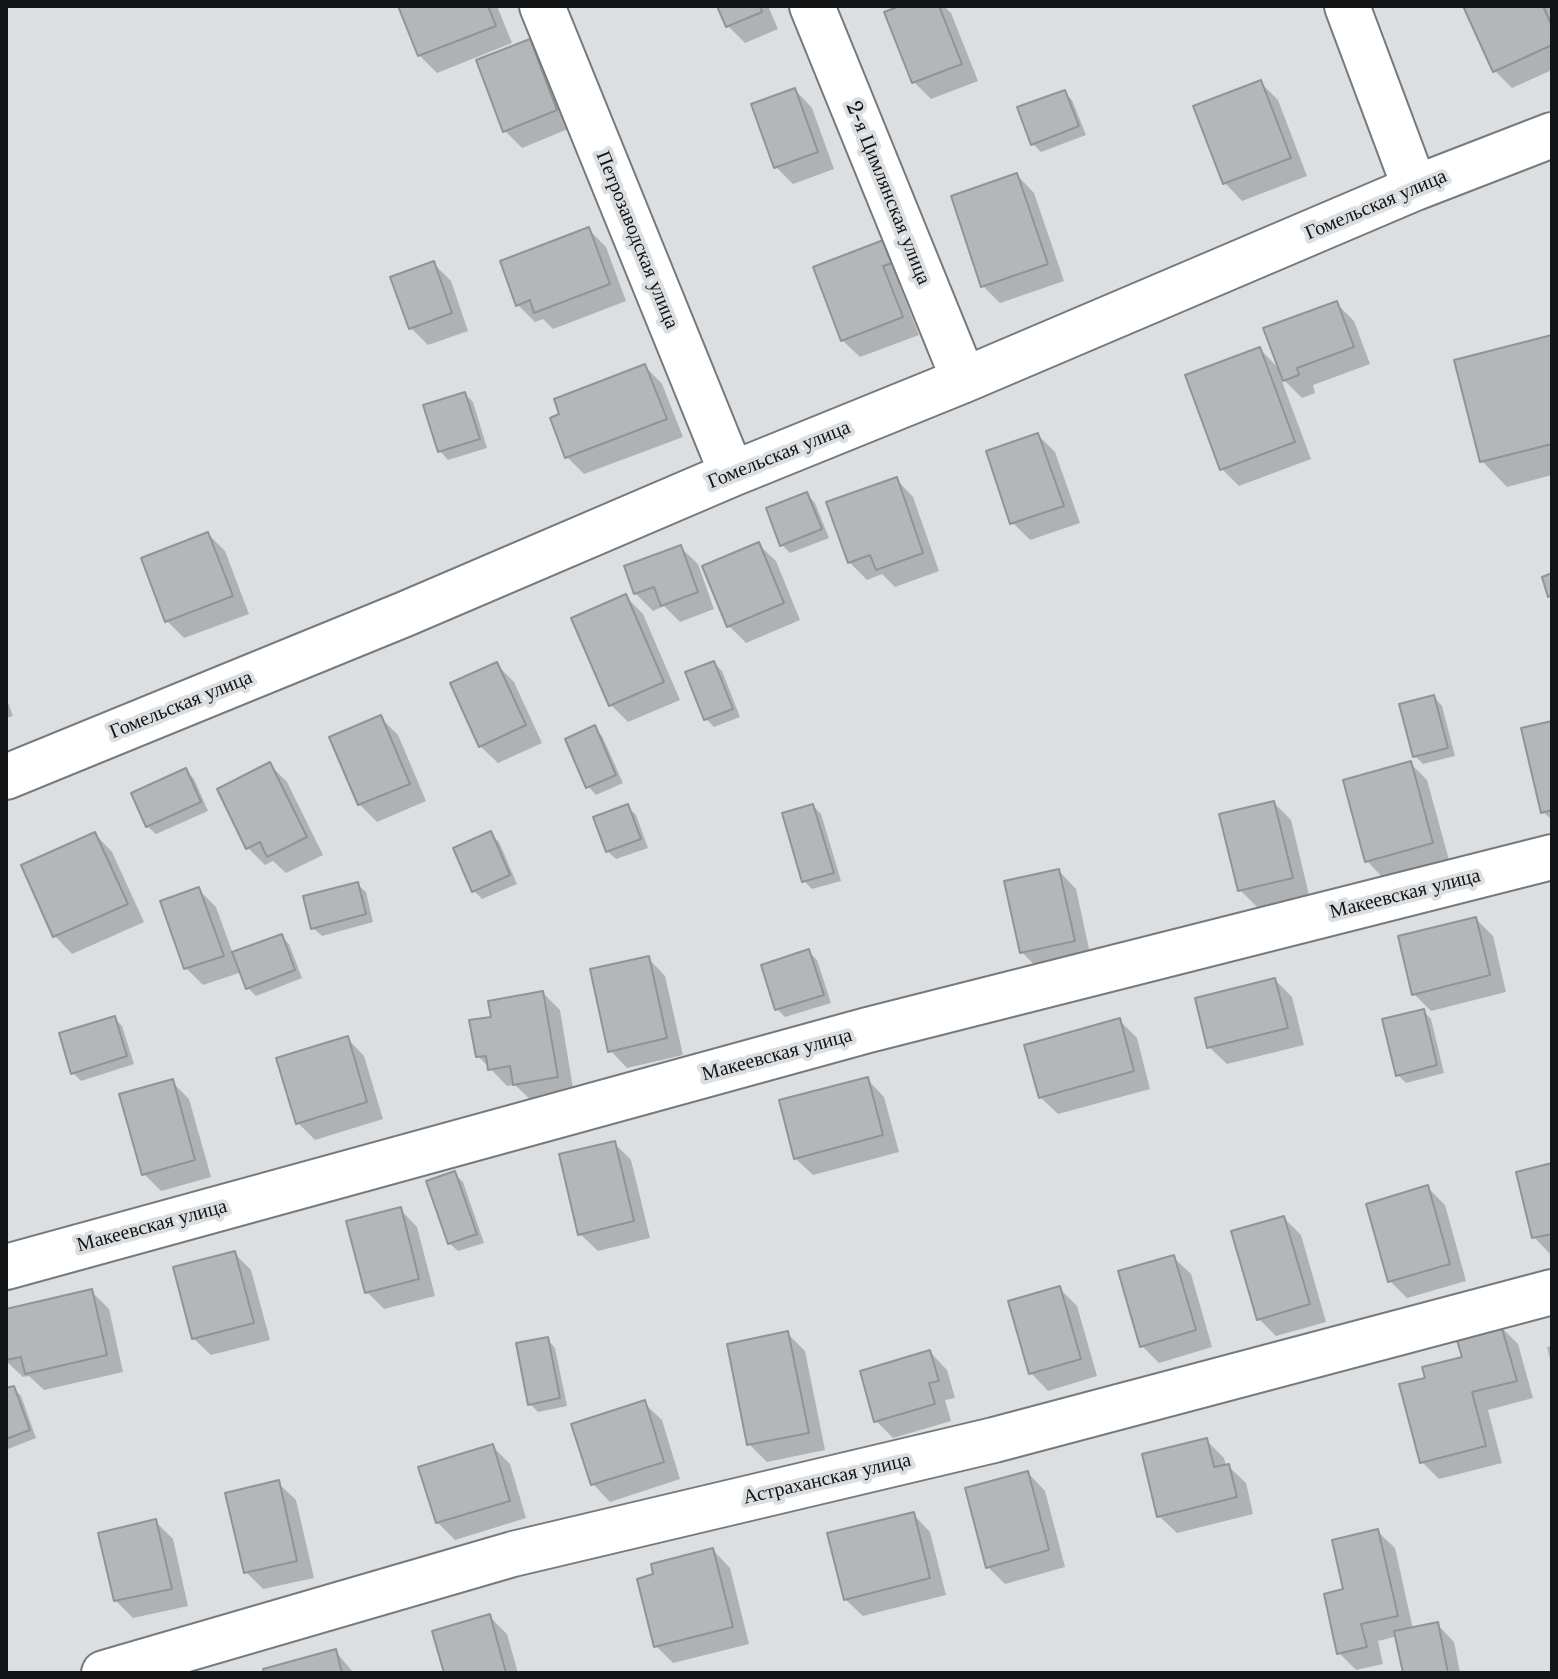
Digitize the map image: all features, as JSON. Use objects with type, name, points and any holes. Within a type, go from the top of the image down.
[{"type":"street","name":"Петрозаводская улица","points":[[542,6],[732,474]]},
{"type":"street","name":"2-я Цимлянская улица","points":[[812,6],[964,380]]},
{"type":"street","points":[[1347,6],[1415,188]]},
{"type":"street","name":"Гомельская улица","points":[[6,777],[405,614],[1415,188],[1552,135]]},
{"type":"street","name":"Макеевская улица","points":[[6,1267],[868,1030],[1552,857]]},
{"type":"street","name":"Астраханская улица","points":[[104,1673],[513,1554],[994,1440],[1552,1292]]},
{"type":"building","points":[[398,6],[488,6],[496,26],[418,56]]},
{"type":"building","points":[[717,6],[760,6],[762,12],[726,27]]},
{"type":"building","points":[[900,6],[939,6],[962,64],[912,83],[884,12]]},
{"type":"building","points":[[1463,6],[1543,6],[1552,26],[1552,45],[1493,72]]},
{"type":"building","points":[[530,39],[557,110],[503,132],[476,60]]},
{"type":"building","points":[[1261,80],[1291,158],[1223,184],[1193,106]]},
{"type":"building","points":[[795,88],[818,152],[774,168],[751,104]]},
{"type":"building","points":[[1065,90],[1079,126],[1031,145],[1017,107]]},
{"type":"building","points":[[1017,173],[1048,264],[981,287],[951,196]]},
{"type":"building","points":[[589,227],[610,284],[534,313],[530,300],[516,306],[500,261]]},
{"type":"building","points":[[886,239],[895,262],[883,266],[903,317],[841,341],[813,267]]},
{"type":"building","points":[[434,261],[452,313],[409,329],[390,277]]},
{"type":"building","points":[[1337,301],[1354,347],[1297,368],[1299,375],[1283,381],[1263,328]]},
{"type":"building","points":[[1552,335],[1552,444],[1480,462],[1454,360]]},
{"type":"building","points":[[1260,347],[1295,442],[1220,470],[1185,375]]},
{"type":"building","points":[[645,364],[667,419],[565,458],[550,418],[559,414],[554,399]]},
{"type":"building","points":[[465,392],[480,439],[438,452],[423,405]]},
{"type":"building","points":[[1038,433],[1064,506],[1010,524],[986,451]]},
{"type":"building","points":[[897,477],[923,553],[876,570],[870,555],[848,563],[826,502]]},
{"type":"building","points":[[807,492],[822,529],[780,546],[766,508]]},
{"type":"building","points":[[208,532],[233,596],[165,622],[141,558]]},
{"type":"building","points":[[759,542],[784,603],[727,627],[702,566]]},
{"type":"building","points":[[681,545],[698,592],[661,606],[654,587],[634,594],[624,566]]},
{"type":"building","points":[[1552,573],[1552,595],[1548,597],[1542,577]]},
{"type":"building","points":[[626,594],[664,682],[609,706],[571,618]]},
{"type":"building","points":[[714,661],[733,709],[704,720],[685,672]]},
{"type":"building","points":[[497,662],[526,725],[479,747],[450,683]]},
{"type":"building","points":[[1434,695],[1448,748],[1413,757],[1399,704]]},
{"type":"building","points":[[381,715],[410,784],[358,805],[329,737]]},
{"type":"building","points":[[1552,721],[1552,810],[1541,813],[1521,728]]},
{"type":"building","points":[[595,725],[616,775],[586,788],[565,739]]},
{"type":"building","points":[[1411,761],[1433,843],[1365,862],[1343,780]]},
{"type":"building","points":[[270,762],[307,837],[267,857],[260,842],[246,849],[217,789]]},
{"type":"building","points":[[186,768],[201,802],[146,827],[131,793]]},
{"type":"building","points":[[1274,801],[1293,878],[1238,891],[1219,814]]},
{"type":"building","points":[[628,804],[641,839],[606,852],[593,817]]},
{"type":"building","points":[[813,804],[834,873],[802,882],[782,813]]},
{"type":"building","points":[[491,831],[510,875],[472,892],[453,848]]},
{"type":"building","points":[[95,832],[128,904],[53,937],[21,865]]},
{"type":"building","points":[[1059,869],[1075,941],[1020,953],[1004,881]]},
{"type":"building","points":[[358,882],[366,914],[311,929],[303,896]]},
{"type":"building","points":[[199,887],[224,956],[184,969],[160,901]]},
{"type":"building","points":[[1476,917],[1490,975],[1412,995],[1398,936]]},
{"type":"building","points":[[282,934],[295,970],[246,989],[232,952]]},
{"type":"building","points":[[809,949],[824,995],[775,1010],[761,965]]},
{"type":"building","points":[[649,956],[667,1038],[608,1052],[590,969]]},
{"type":"building","points":[[1275,978],[1288,1028],[1207,1048],[1195,998]]},
{"type":"building","points":[[543,991],[558,1077],[513,1085],[510,1066],[488,1070],[486,1056],[476,1057],[469,1020],[491,1017],[488,1001]]},
{"type":"building","points":[[1424,1009],[1437,1065],[1396,1076],[1382,1019]]},
{"type":"building","points":[[115,1016],[127,1056],[71,1074],[59,1033]]},
{"type":"building","points":[[1120,1018],[1134,1071],[1039,1098],[1024,1045]]},
{"type":"building","points":[[348,1036],[367,1102],[296,1124],[276,1058]]},
{"type":"building","points":[[868,1077],[883,1135],[794,1159],[779,1100]]},
{"type":"building","points":[[173,1079],[195,1160],[142,1175],[119,1094]]},
{"type":"building","points":[[615,1141],[634,1221],[578,1235],[559,1154]]},
{"type":"building","points":[[1552,1163],[1552,1234],[1532,1238],[1516,1172]]},
{"type":"building","points":[[455,1171],[477,1234],[448,1244],[426,1181]]},
{"type":"building","points":[[1428,1185],[1450,1264],[1388,1282],[1366,1204]]},
{"type":"building","points":[[401,1207],[419,1279],[365,1293],[346,1221]]},
{"type":"building","points":[[1284,1216],[1310,1304],[1257,1320],[1231,1231]]},
{"type":"building","points":[[235,1251],[254,1323],[192,1339],[173,1267]]},
{"type":"building","points":[[1174,1255],[1196,1330],[1140,1347],[1118,1271]]},
{"type":"building","points":[[1060,1286],[1081,1359],[1029,1374],[1008,1301]]},
{"type":"building","points":[[92,1289],[107,1355],[25,1374],[21,1357],[6,1360],[6,1309]]},
{"type":"building","points":[[1501,1325],[1517,1381],[1472,1392],[1486,1446],[1420,1463],[1399,1384],[1425,1378],[1422,1367],[1462,1357],[1456,1337]]},
{"type":"building","points":[[788,1331],[809,1433],[747,1445],[727,1344]]},
{"type":"building","points":[[548,1337],[560,1398],[528,1405],[516,1343]]},
{"type":"building","points":[[930,1350],[939,1381],[929,1383],[935,1404],[874,1422],[860,1371]]},
{"type":"building","points":[[14,1386],[30,1430],[6,1439],[6,1388]]},
{"type":"building","points":[[645,1400],[664,1462],[591,1485],[571,1424]]},
{"type":"building","points":[[1207,1438],[1214,1467],[1229,1464],[1237,1497],[1157,1517],[1142,1454]]},
{"type":"building","points":[[493,1444],[510,1501],[436,1523],[418,1467]]},
{"type":"building","points":[[1028,1471],[1049,1550],[986,1568],[965,1488]]},
{"type":"building","points":[[279,1480],[297,1561],[244,1573],[225,1493]]},
{"type":"building","points":[[914,1512],[930,1578],[844,1600],[827,1533]]},
{"type":"building","points":[[156,1519],[172,1589],[114,1601],[98,1533]]},
{"type":"building","points":[[1378,1529],[1398,1616],[1361,1624],[1367,1647],[1337,1654],[1324,1594],[1343,1589],[1332,1540]]},
{"type":"building","points":[[713,1548],[733,1627],[654,1647],[637,1579],[653,1574],[651,1564]]},
{"type":"building","points":[[490,1614],[506,1673],[444,1673],[432,1631]]},
{"type":"building","points":[[1438,1622],[1448,1673],[1403,1673],[1394,1631]]},
{"type":"building","points":[[336,1649],[342,1673],[264,1673],[263,1669]]}]
